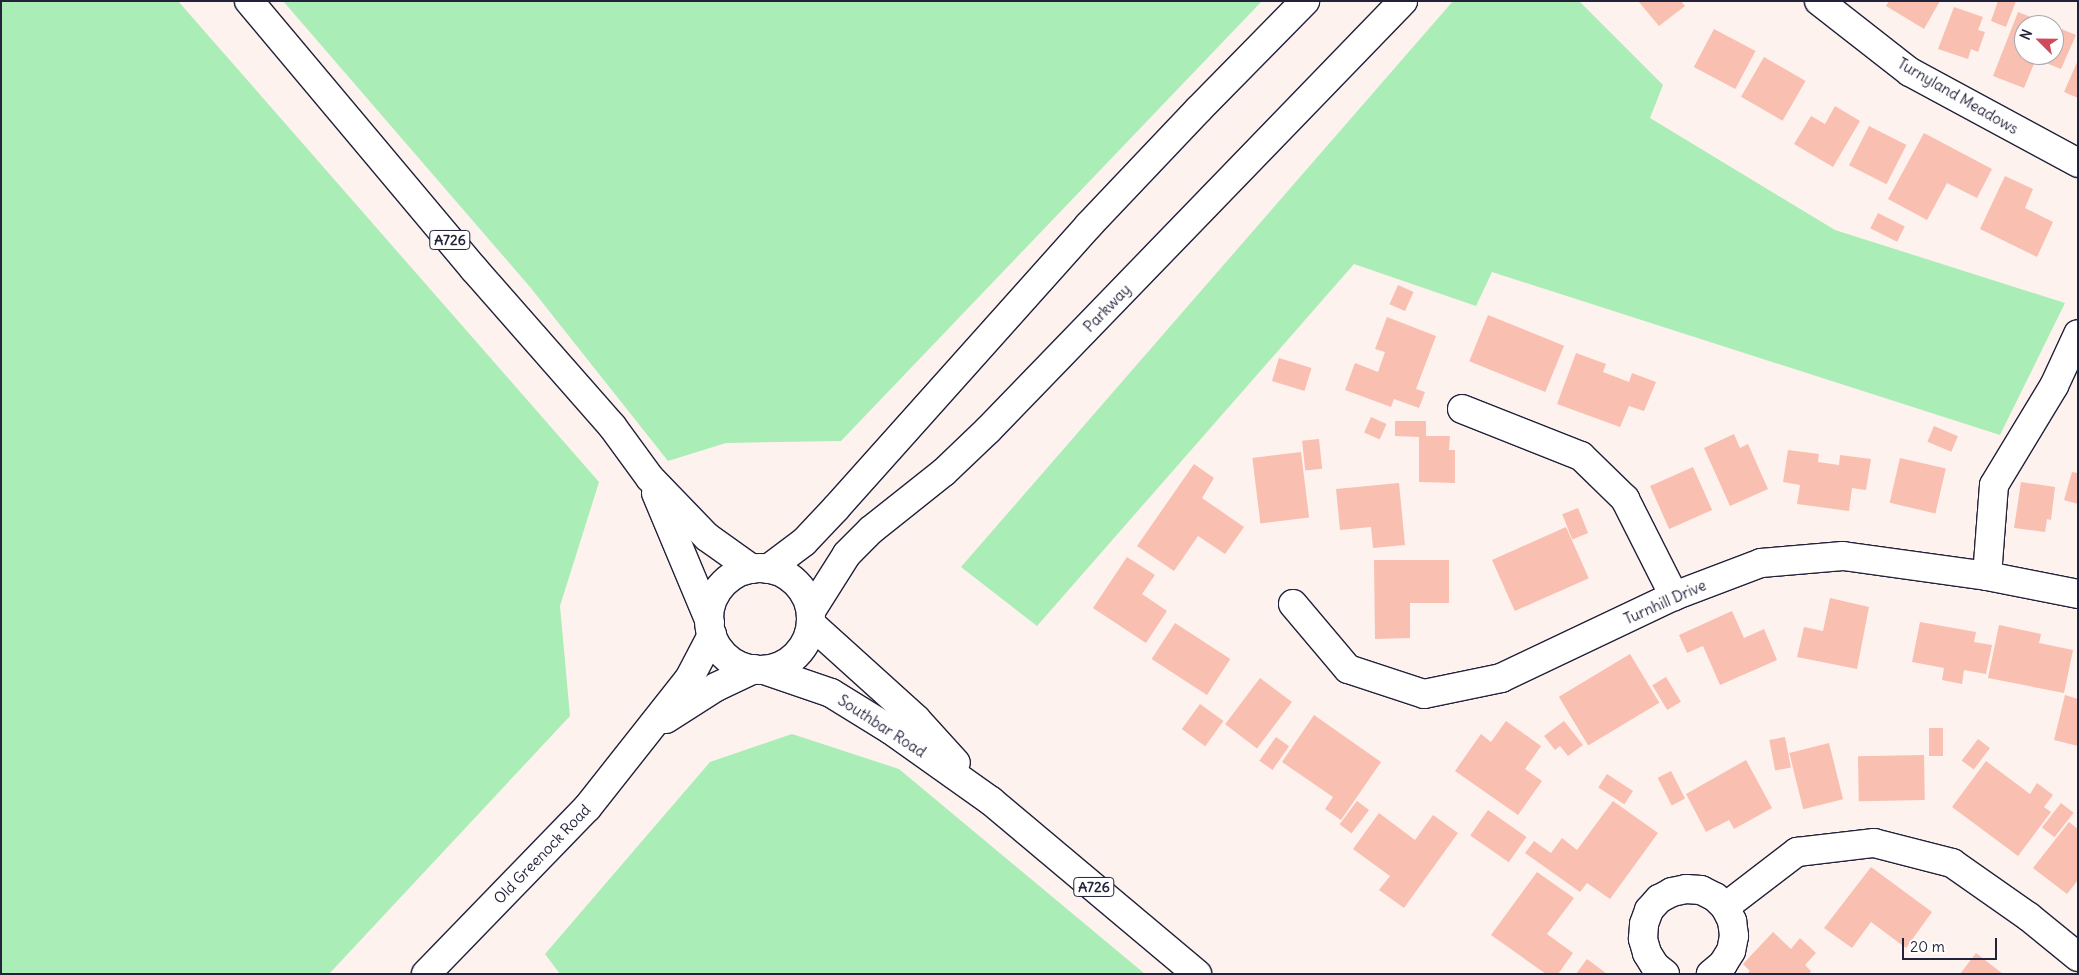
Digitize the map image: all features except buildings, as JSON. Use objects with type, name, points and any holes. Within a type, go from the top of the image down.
[{"type":"street","name":"A726","points":[[249,1],[474,270],[612,426],[650,478],[707,537],[760,569]]},
{"type":"street","points":[[760,569],[783,574],[796,583],[806,596],[811,618],[806,642],[796,655],[782,666],[759,670],[740,666],[718,648],[711,628],[711,607],[716,594],[726,582],[738,574],[760,569],[804,542],[1089,225],[1305,1]]},
{"type":"street","name":"Parkway","points":[[811,618],[847,554],[871,530],[944,472],[988,430],[1403,1]]},
{"type":"street","name":"Turnyland Meadows","points":[[1819,1],[1910,72],[2078,163]]},
{"type":"street","points":[[1987,576],[1994,485],[2054,386],[2078,334]]},
{"type":"street","points":[[1462,409],[1581,456],[1625,499],[1674,596]]},
{"type":"street","name":"A726","points":[[650,478],[711,628]]},
{"type":"street","name":"Turnhill Drive","points":[[1293,604],[1348,669],[1424,694],[1501,678],[1674,596],[1761,563],[1843,556],[1987,576],[2078,594]]},
{"type":"street","name":"Southbar Road","points":[[811,618],[916,718],[991,801]]},
{"type":"street","name":"Old Greenock Road","points":[[426,974],[587,808],[689,679],[711,628]]},
{"type":"street","name":"Southbar Road","points":[[759,670],[831,693],[849,703],[991,801],[1197,974]]},
{"type":"street","name":"Old Greenock Road","points":[[652,728],[716,687],[759,670]]},
{"type":"street","points":[[1725,907],[1797,852],[1874,843],[1952,863],[2030,917],[2078,958]]},
{"type":"street","points":[[1666,974],[1655,966],[1647,953],[1642,939],[1644,924],[1649,910],[1659,899],[1672,892],[1694,890],[1714,897],[1725,907],[1732,921],[1734,936],[1731,951],[1723,964],[1711,974]]},
{"type":"green space","points":[[1,1],[178,1],[599,482],[560,606],[570,716],[329,974],[1,974]]},
{"type":"green space","points":[[283,1],[1262,1],[841,441],[726,443],[668,461],[530,287]]},
{"type":"green space","points":[[1453,1],[1579,1],[1663,85],[1650,118],[1835,230],[2065,303],[2000,435],[1492,272],[1476,306],[1354,264],[1037,626],[961,567]]},
{"type":"green space","points":[[792,734],[899,769],[1145,974],[560,974],[545,954],[710,762]]}]
